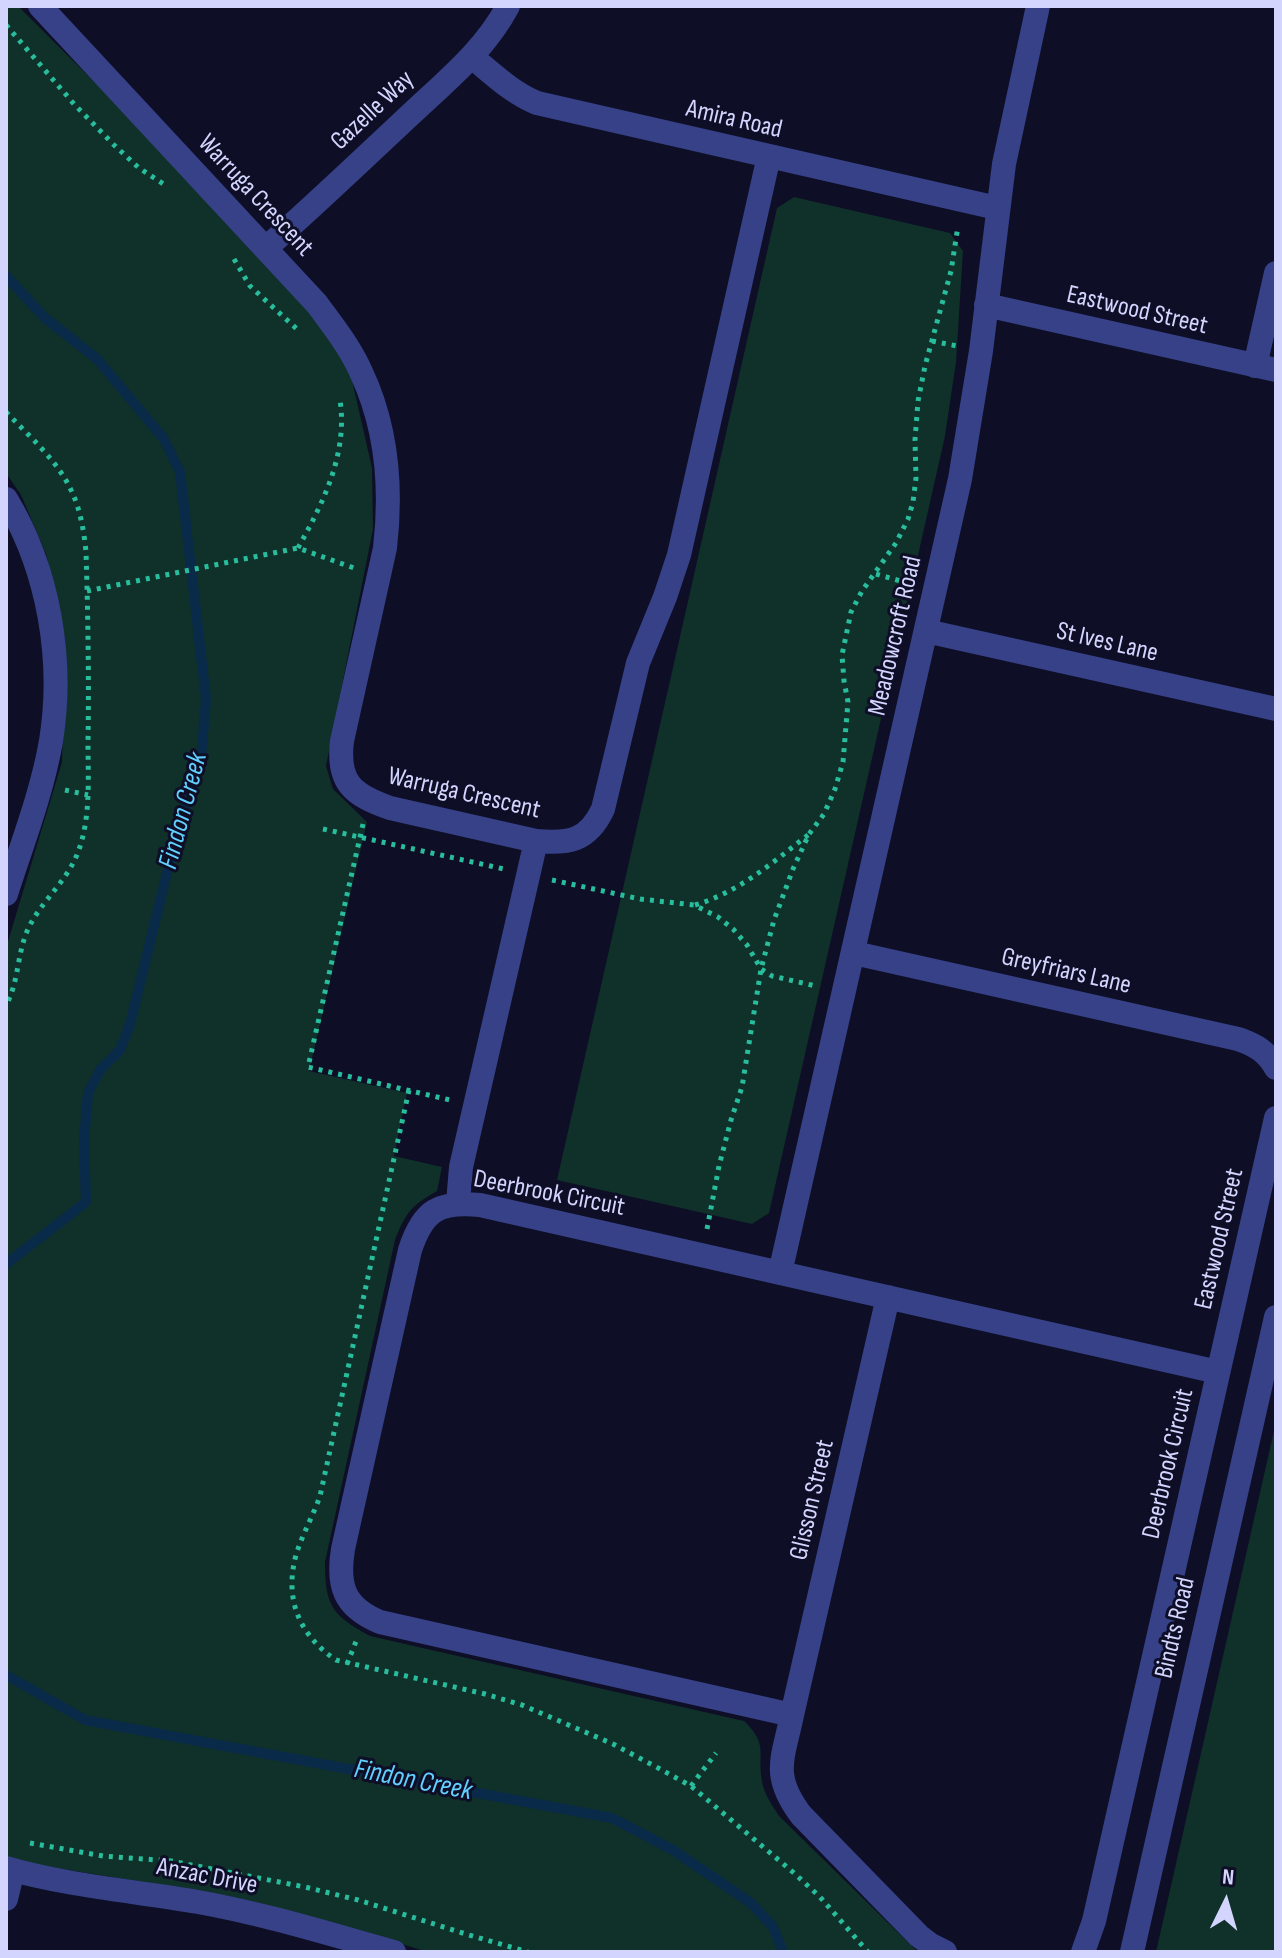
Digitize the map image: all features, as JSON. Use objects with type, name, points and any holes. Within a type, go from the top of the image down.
[{"type":"street","name":"Warruga Crescent","points":[[40,6],[317,304],[339,333],[361,371],[379,420],[388,475],[389,518],[380,574],[340,756],[347,783],[368,800],[390,808],[536,841],[557,843],[574,840],[589,831],[603,809],[638,663],[679,555],[769,156]]},
{"type":"street","name":"Gazelle Way","points":[[266,248],[472,57],[508,6]]},
{"type":"street","name":"Meadowcroft Road","points":[[780,1273],[966,447],[981,351],[997,208],[1038,6]]},
{"type":"street","name":"Amira Road","points":[[472,57],[510,89],[537,103],[997,208]]},
{"type":"street","points":[[1265,368],[1276,273]]},
{"type":"street","name":"Eastwood Street","points":[[986,305],[1265,368]]},
{"type":"street","points":[[6,499],[33,554],[45,592],[54,643],[55,692],[51,740],[41,784],[6,894]]},
{"type":"street","name":"St Ives Lane","points":[[926,631],[1276,709]]},
{"type":"street","points":[[458,1203],[459,1177],[474,1105],[536,841]]},
{"type":"street","name":"Greyfriars Lane","points":[[854,953],[1238,1039],[1254,1045],[1270,1060]]},
{"type":"street","name":"Eastwood Street","points":[[1218,1372],[1276,1118]]},
{"type":"street","name":"Deerbrook Circuit","points":[[792,1715],[380,1622],[353,1606],[345,1595],[340,1569],[343,1549],[410,1250],[415,1233],[428,1215],[458,1203],[480,1205],[1218,1372],[1094,1921],[1083,1952]]},
{"type":"street","name":"Glisson Street","points":[[792,1715],[888,1297]]},
{"type":"street","name":"Bindts Road","points":[[1132,1952],[1276,1317]]},
{"type":"street","points":[[792,1715],[782,1760],[784,1789],[791,1802],[919,1936],[945,1952]]},
{"type":"street","points":[[6,1899],[9,1869]]},
{"type":"street","name":"Anzac Drive","points":[[9,1869],[260,1915],[333,1944],[394,1952]]},
{"type":"path","points":[[6,25],[114,145],[139,168],[171,190]]},
{"type":"path","points":[[701,1255],[722,1155],[742,1087],[761,969],[774,920],[809,834],[824,814],[835,789],[843,762],[848,702],[842,655],[851,612],[896,543],[913,502],[918,401],[951,271],[960,200]]},
{"type":"path","points":[[232,255],[250,286],[301,332]]},
{"type":"path","points":[[298,548],[335,468],[343,416],[340,397]]},
{"type":"path","points":[[6,412],[62,475],[77,506]]},
{"type":"path","points":[[87,591],[298,548],[344,566],[380,574]]},
{"type":"path","points":[[368,800],[308,1067],[474,1105]]},
{"type":"path","points":[[323,829],[640,899],[694,905],[733,929],[761,969],[772,976],[845,993]]},
{"type":"path","points":[[694,905],[715,899],[740,886],[809,834]]},
{"type":"path","points":[[409,1090],[320,1496],[293,1571],[294,1602],[299,1620],[310,1639],[336,1660],[522,1705],[613,1744],[691,1786],[820,1897],[868,1952]]},
{"type":"path","points":[[691,1786],[716,1753]]},
{"type":"green space","points":[[6,6],[18,6],[223,210],[299,295],[349,367],[372,468],[373,529],[326,766],[333,789],[367,822],[309,1071],[407,1093],[394,1156],[442,1167],[437,1191],[410,1211],[395,1240],[325,1562],[327,1589],[333,1608],[347,1622],[370,1636],[744,1721],[757,1737],[763,1786],[779,1816],[918,1952],[428,1952],[228,1896],[6,1857],[6,948],[62,762],[65,639],[46,554],[21,495],[6,473]]},
{"type":"green space","points":[[794,197],[950,233],[963,251],[956,362],[945,436],[769,1213],[752,1224],[557,1180],[777,208]]},
{"type":"green space","points":[[1276,1422],[1276,1952],[1156,1952]]},
{"type":"waterway","name":"Findon Creek","points":[[6,276],[44,317],[97,359],[164,439],[180,472],[206,699],[201,759],[177,832],[130,1024],[120,1050],[100,1070],[88,1093],[84,1141],[86,1202],[6,1264]]},
{"type":"waterway","name":"Findon Creek","points":[[6,1675],[85,1720],[612,1818],[673,1850],[751,1903],[773,1927],[783,1952]]}]
